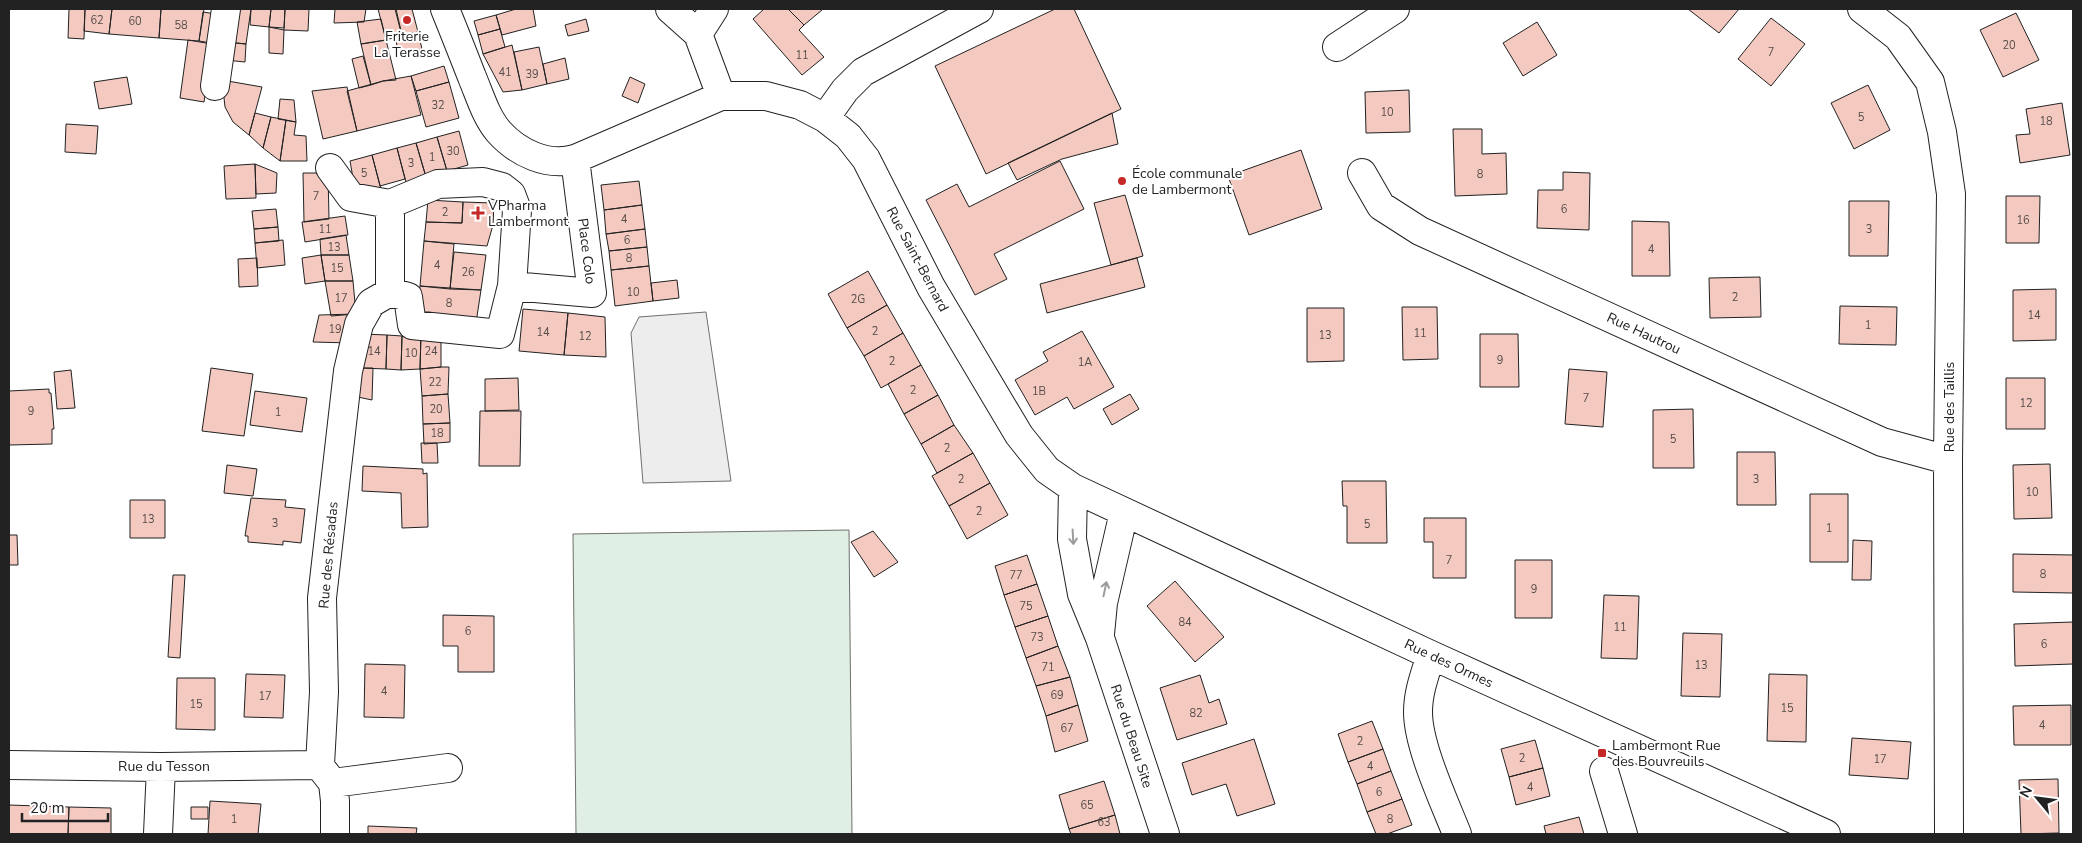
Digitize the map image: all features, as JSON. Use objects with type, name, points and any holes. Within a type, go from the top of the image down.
[{"type":"street","points":[[215,86],[226,9]]},
{"type":"street","name":"Rue Saint-Bernard","points":[[445,9],[485,110],[499,132],[517,147],[547,162],[562,163],[575,159],[720,96],[766,96],[800,105],[825,118],[848,136],[866,159],[931,287],[1019,435],[1047,470],[1073,488]]},
{"type":"street","points":[[670,9],[698,34],[720,96]]},
{"type":"street","points":[[698,34],[714,9]]},
{"type":"street","points":[[825,118],[845,90],[863,72],[979,9]]},
{"type":"street","points":[[1337,47],[1395,9]]},
{"type":"street","name":"Rue des Taillis","points":[[1862,9],[1898,37],[1930,82],[1942,132],[1951,194],[1948,460],[1949,834]]},
{"type":"street","points":[[502,187],[517,147]]},
{"type":"street","name":"Place Colo","points":[[512,286],[592,293],[575,159]]},
{"type":"street","points":[[330,168],[351,197],[390,204],[438,184],[483,182],[502,187],[511,194],[518,210],[512,286],[500,334],[412,325],[408,297],[390,292],[390,204]]},
{"type":"street","name":"Rue Hautrou","points":[[1362,173],[1381,206],[1420,231],[1882,442],[1948,460]]},
{"type":"street","name":"Rue des Résadas","points":[[326,774],[322,598],[344,402],[358,324],[371,303],[390,292]]},
{"type":"street","name":"Rue des Ormes","points":[[1073,488],[1431,655],[1826,834]]},
{"type":"street","name":"Rue du Beau Site","points":[[1073,488],[1072,539],[1082,594],[1100,638],[1165,834]]},
{"type":"street","name":"Rue du Beau Site","points":[[1100,638],[1102,603],[1124,512]]},
{"type":"street","points":[[1431,655],[1420,688],[1418,713],[1422,741],[1457,834]]},
{"type":"street","name":"Rue du Tesson","points":[[9,765],[160,767],[326,774],[448,768]]},
{"type":"street","points":[[158,834],[160,767]]},
{"type":"street","points":[[1604,771],[1622,834]]},
{"type":"street","points":[[326,774],[336,801],[335,834]]},
{"type":"green space","points":[[849,530],[852,834],[576,834],[573,534]]},
{"type":"shaded area","points":[[706,312],[731,481],[643,483],[631,333],[639,317]]},
{"type":"building","points":[[69,9],[85,9],[84,39],[68,38]]},
{"type":"building","points":[[85,9],[112,9],[109,34],[84,31]]},
{"type":"building","points":[[112,9],[161,9],[159,38],[109,34]]},
{"type":"building","points":[[161,9],[204,9],[199,41],[159,38]]},
{"type":"building","points":[[233,9],[251,9],[246,44],[226,42]]},
{"type":"building","points":[[251,9],[271,9],[269,27],[250,25]]},
{"type":"building","points":[[271,9],[285,9],[284,28],[269,27]]},
{"type":"building","points":[[285,9],[309,9],[308,31],[284,30]]},
{"type":"building","points":[[335,9],[366,9],[364,22],[334,23]]},
{"type":"building","points":[[378,9],[396,9],[402,35],[386,40]]},
{"type":"building","name":"Friterie La Terasse","points":[[395,9],[412,9],[418,32],[402,36]]},
{"type":"building","points":[[516,9],[533,9],[536,26],[502,35],[496,15]]},
{"type":"building","points":[[764,9],[788,9],[804,25],[799,30],[824,57],[802,75],[753,19]]},
{"type":"building","points":[[788,9],[822,9],[822,10],[804,25]]},
{"type":"building","points":[[1055,9],[1074,9],[1121,109],[986,174],[935,66]]},
{"type":"building","points":[[1688,9],[1739,9],[1719,33]]},
{"type":"building","points":[[203,12],[216,14],[211,43],[199,41]]},
{"type":"building","points":[[2016,13],[2039,60],[2003,77],[1980,30]]},
{"type":"building","points":[[496,15],[500,29],[478,35],[474,21]]},
{"type":"building","points":[[1771,18],[1805,44],[1771,86],[1738,59]]},
{"type":"building","points":[[381,19],[386,40],[361,44],[357,22]]},
{"type":"building","points":[[586,19],[589,31],[568,36],[565,25]]},
{"type":"building","points":[[1537,22],[1557,55],[1523,76],[1503,43]]},
{"type":"building","points":[[269,27],[284,30],[283,54],[269,53]]},
{"type":"building","points":[[500,29],[505,47],[483,54],[478,35]]},
{"type":"building","points":[[418,32],[422,49],[399,54],[395,37]]},
{"type":"building","points":[[188,40],[212,44],[204,102],[180,98]]},
{"type":"building","points":[[386,40],[396,80],[383,81],[371,85],[361,44]]},
{"type":"building","points":[[226,42],[246,44],[245,62],[225,60]]},
{"type":"building","points":[[512,45],[522,90],[503,92],[483,54]]},
{"type":"building","points":[[539,47],[547,84],[522,90],[514,52]]},
{"type":"building","points":[[363,56],[371,85],[359,88],[352,59]]},
{"type":"building","points":[[565,58],[569,79],[547,84],[543,64]]},
{"type":"building","points":[[444,66],[449,82],[416,91],[411,76]]},
{"type":"building","points":[[411,76],[421,115],[357,131],[347,91],[383,81]]},
{"type":"building","points":[[127,77],[132,104],[99,109],[94,82]]},
{"type":"building","points":[[630,77],[645,84],[638,103],[622,96]]},
{"type":"building","points":[[222,80],[262,87],[249,135],[233,122],[225,107]]},
{"type":"building","points":[[449,82],[459,118],[426,127],[416,91]]},
{"type":"building","points":[[1868,85],[1890,130],[1854,149],[1831,103]]},
{"type":"building","points":[[347,87],[357,131],[323,139],[312,91]]},
{"type":"building","points":[[1409,90],[1410,132],[1366,133],[1365,92]]},
{"type":"building","points":[[280,99],[294,100],[296,122],[278,119]]},
{"type":"building","points":[[2062,103],[2070,155],[2020,163],[2016,135],[2030,134],[2026,109]]},
{"type":"building","points":[[255,113],[271,117],[263,148],[249,135]]},
{"type":"building","points":[[1112,113],[1118,144],[1062,159],[1017,180],[1008,163]]},
{"type":"building","points":[[271,117],[286,120],[280,161],[263,148]]},
{"type":"building","points":[[286,120],[296,122],[294,135],[306,136],[307,161],[280,161]]},
{"type":"building","points":[[66,124],[98,126],[96,154],[65,152]]},
{"type":"building","points":[[1453,129],[1482,129],[1482,154],[1506,153],[1507,194],[1455,196]]},
{"type":"building","points":[[459,131],[468,165],[447,171],[437,137]]},
{"type":"building","points":[[437,137],[447,171],[426,177],[416,143]]},
{"type":"building","points":[[416,143],[426,177],[406,182],[397,148]]},
{"type":"building","points":[[397,148],[405,179],[380,186],[372,155]]},
{"type":"building","points":[[1301,150],[1322,209],[1249,235],[1228,176]]},
{"type":"building","points":[[372,155],[381,189],[356,195],[350,161]]},
{"type":"building","points":[[1060,161],[1084,209],[994,254],[1007,279],[975,295],[926,200],[957,184],[969,207]]},
{"type":"building","points":[[255,164],[277,173],[276,193],[256,194]]},
{"type":"building","points":[[255,164],[256,198],[226,199],[224,166]]},
{"type":"building","points":[[1563,172],[1590,173],[1589,230],[1537,228],[1538,190],[1563,190]]},
{"type":"building","points":[[303,173],[328,173],[329,219],[304,222]]},
{"type":"building","points":[[639,181],[642,205],[604,210],[601,185]]},
{"type":"building","points":[[1125,195],[1143,256],[1111,265],[1094,203]]},
{"type":"building","points":[[2006,196],[2040,196],[2039,243],[2006,243]]},
{"type":"building","points":[[428,200],[463,202],[462,223],[426,222]]},
{"type":"building","points":[[1849,201],[1889,201],[1888,256],[1849,256]]},
{"type":"building","points":[[463,202],[494,203],[493,225],[487,246],[424,241],[426,222],[462,223]]},
{"type":"building","points":[[642,205],[645,229],[606,234],[604,210]]},
{"type":"building","points":[[276,209],[278,227],[254,229],[252,211]]},
{"type":"building","points":[[345,216],[348,235],[305,242],[302,222]]},
{"type":"building","points":[[1632,221],[1669,222],[1670,276],[1632,276]]},
{"type":"building","points":[[278,227],[279,241],[255,243],[254,229]]},
{"type":"building","points":[[645,229],[647,247],[609,251],[606,234]]},
{"type":"building","points":[[346,235],[349,255],[321,255],[320,239]]},
{"type":"building","points":[[283,240],[285,265],[257,268],[255,243]]},
{"type":"building","points":[[424,241],[454,244],[450,289],[420,286]]},
{"type":"building","points":[[647,247],[649,266],[611,270],[609,251]]},
{"type":"building","points":[[454,252],[486,255],[481,290],[450,289]]},
{"type":"building","points":[[321,255],[349,255],[353,281],[325,281]]},
{"type":"building","points":[[321,255],[325,281],[305,284],[302,258]]},
{"type":"building","points":[[257,258],[258,286],[239,287],[238,259]]},
{"type":"building","points":[[1137,258],[1145,287],[1047,313],[1040,284]]},
{"type":"building","points":[[649,266],[653,301],[615,306],[611,270]]},
{"type":"building","points":[[868,271],[887,305],[847,328],[828,294]]},
{"type":"building","points":[[1760,277],[1761,317],[1710,318],[1709,278]]},
{"type":"building","points":[[677,280],[679,298],[653,301],[651,283]]},
{"type":"building","points":[[325,281],[353,281],[356,314],[331,316]]},
{"type":"building","points":[[420,286],[481,290],[476,323],[417,316]]},
{"type":"building","points":[[2056,289],[2056,340],[2013,341],[2013,290]]},
{"type":"building","points":[[887,305],[903,333],[864,356],[847,328]]},
{"type":"building","points":[[1840,306],[1897,307],[1896,345],[1839,344]]},
{"type":"building","points":[[1402,307],[1437,307],[1438,359],[1403,360]]},
{"type":"building","points":[[1307,308],[1344,308],[1344,361],[1307,362]]},
{"type":"building","points":[[523,309],[568,313],[564,355],[519,351]]},
{"type":"building","points":[[568,313],[605,317],[606,357],[564,355]]},
{"type":"building","points":[[356,314],[351,343],[313,342],[319,315]]},
{"type":"building","points":[[1082,331],[1114,387],[1074,409],[1067,397],[1035,415],[1015,380],[1048,361],[1043,352]]},
{"type":"building","points":[[903,333],[921,365],[881,388],[864,356]]},
{"type":"building","points":[[363,334],[387,335],[386,369],[361,368]]},
{"type":"building","points":[[421,334],[441,334],[441,367],[420,369]]},
{"type":"building","points":[[421,334],[420,369],[401,370],[402,336]]},
{"type":"building","points":[[1480,334],[1518,334],[1519,387],[1480,387]]},
{"type":"building","points":[[387,335],[402,336],[401,370],[386,369]]},
{"type":"building","points":[[921,365],[938,395],[904,414],[888,384]]},
{"type":"building","points":[[449,367],[448,394],[422,396],[420,369]]},
{"type":"building","points":[[211,368],[253,374],[244,436],[202,431]]},
{"type":"building","points":[[357,368],[373,368],[372,400],[353,396]]},
{"type":"building","points":[[1569,369],[1607,372],[1603,427],[1565,424]]},
{"type":"building","points":[[71,370],[75,408],[57,409],[54,372]]},
{"type":"building","points":[[518,378],[519,410],[485,411],[485,379]]},
{"type":"building","points":[[2006,378],[2045,378],[2045,429],[2006,429]]},
{"type":"building","points":[[49,389],[54,429],[52,429],[52,444],[9,445],[9,391]]},
{"type":"building","points":[[255,391],[307,398],[302,432],[250,425]]},
{"type":"building","points":[[448,394],[450,423],[423,424],[422,396]]},
{"type":"building","points":[[1130,394],[1139,409],[1112,425],[1103,409]]},
{"type":"building","points":[[938,395],[954,425],[921,444],[904,414]]},
{"type":"building","points":[[1693,409],[1694,468],[1653,468],[1653,410]]},
{"type":"building","points":[[480,411],[521,411],[520,466],[479,466]]},
{"type":"building","points":[[450,423],[450,442],[424,444],[423,424]]},
{"type":"building","points":[[954,425],[973,453],[937,473],[921,444]]},
{"type":"building","points":[[421,443],[437,443],[438,463],[422,463]]},
{"type":"building","points":[[1737,452],[1775,452],[1776,505],[1737,505]]},
{"type":"building","points":[[973,453],[990,483],[949,506],[932,476]]},
{"type":"building","points":[[2050,464],[2052,518],[2014,519],[2013,465]]},
{"type":"building","points":[[227,465],[257,469],[253,496],[224,493]]},
{"type":"building","points":[[363,466],[423,469],[423,474],[427,473],[428,527],[402,528],[401,493],[362,491]]},
{"type":"building","points":[[1342,481],[1386,481],[1387,543],[1347,543],[1347,506],[1343,506]]},
{"type":"building","points":[[990,483],[1008,515],[967,539],[949,506]]},
{"type":"building","points":[[1810,494],[1848,494],[1848,562],[1810,562]]},
{"type":"building","points":[[251,498],[286,500],[285,507],[305,509],[301,543],[283,541],[283,545],[248,542],[248,536],[245,536]]},
{"type":"building","points":[[130,500],[165,500],[165,538],[130,538]]},
{"type":"building","points":[[1424,518],[1466,518],[1466,578],[1433,578],[1433,542],[1424,542]]},
{"type":"building","points":[[873,531],[898,562],[874,577],[851,542]]},
{"type":"building","points":[[9,535],[17,535],[18,565],[9,565]]},
{"type":"building","points":[[1853,540],[1872,541],[1871,580],[1852,580]]},
{"type":"building","points":[[2013,554],[2073,555],[2073,593],[2013,592]]},
{"type":"building","points":[[1027,555],[1037,584],[1004,595],[995,566]]},
{"type":"building","points":[[1515,560],[1552,560],[1552,618],[1515,618]]},
{"type":"building","points":[[173,575],[185,575],[180,658],[168,657]]},
{"type":"building","points":[[1175,581],[1224,637],[1195,662],[1147,606]]},
{"type":"building","points":[[1037,584],[1048,616],[1015,627],[1004,595]]},
{"type":"building","points":[[1604,595],[1639,596],[1637,659],[1601,658]]},
{"type":"building","points":[[443,615],[494,616],[494,672],[458,672],[458,646],[443,646]]},
{"type":"building","points":[[1048,616],[1058,646],[1026,658],[1015,627]]},
{"type":"building","points":[[2073,622],[2073,664],[2015,666],[2014,624]]},
{"type":"building","points":[[1683,633],[1722,634],[1720,697],[1681,696]]},
{"type":"building","points":[[1058,646],[1070,677],[1036,686],[1026,658]]},
{"type":"building","points":[[365,664],[405,665],[404,718],[364,717]]},
{"type":"building","points":[[246,674],[285,675],[283,718],[244,717]]},
{"type":"building","points":[[1769,674],[1807,675],[1806,742],[1767,741]]},
{"type":"building","points":[[1200,675],[1209,703],[1219,699],[1227,724],[1177,740],[1160,688]]},
{"type":"building","points":[[1070,677],[1078,705],[1046,716],[1036,686]]},
{"type":"building","points":[[177,678],[215,678],[215,730],[176,729]]},
{"type":"building","points":[[1078,705],[1088,741],[1055,752],[1046,716]]},
{"type":"building","points":[[2071,705],[2071,745],[2014,745],[2013,706]]},
{"type":"building","points":[[1372,721],[1383,749],[1348,762],[1338,734]]},
{"type":"building","points":[[1852,738],[1911,742],[1908,779],[1849,775]]},
{"type":"building","points":[[1254,739],[1275,804],[1237,816],[1226,784],[1192,795],[1182,763]]},
{"type":"building","points":[[1535,740],[1543,768],[1509,777],[1501,749]]},
{"type":"building","points":[[1383,749],[1391,771],[1357,784],[1348,762]]},
{"type":"building","points":[[1543,768],[1550,796],[1516,805],[1509,777]]},
{"type":"building","points":[[1391,771],[1402,799],[1367,812],[1357,784]]},
{"type":"building","points":[[2058,779],[2059,833],[2021,834],[2019,780]]},
{"type":"building","points":[[1104,781],[1115,815],[1069,829],[1059,795]]},
{"type":"building","points":[[1402,799],[1412,825],[1387,834],[1376,834],[1367,812]]},
{"type":"building","points":[[210,801],[261,804],[258,834],[208,834]]},
{"type":"building","points":[[9,805],[69,807],[68,834],[9,834]]},
{"type":"building","points":[[69,807],[111,808],[111,834],[68,834]]},
{"type":"building","points":[[191,807],[208,807],[208,819],[191,819]]},
{"type":"building","points":[[1115,815],[1120,834],[1071,834],[1069,829]]},
{"type":"building","points":[[1579,817],[1584,834],[1546,834],[1544,826]]},
{"type":"building","points":[[368,826],[417,828],[416,834],[368,834]]},
{"type":"place","name":"Friterie La Terasse","points":[[407,20]]},
{"type":"place","name":"École communale de Lambermont","points":[[1122,181]]},
{"type":"place","name":"VPharma Lambermont","points":[[478,213]]},
{"type":"place","name":"Lambermont Rue des Bouvreuils","points":[[1602,753]]}]
